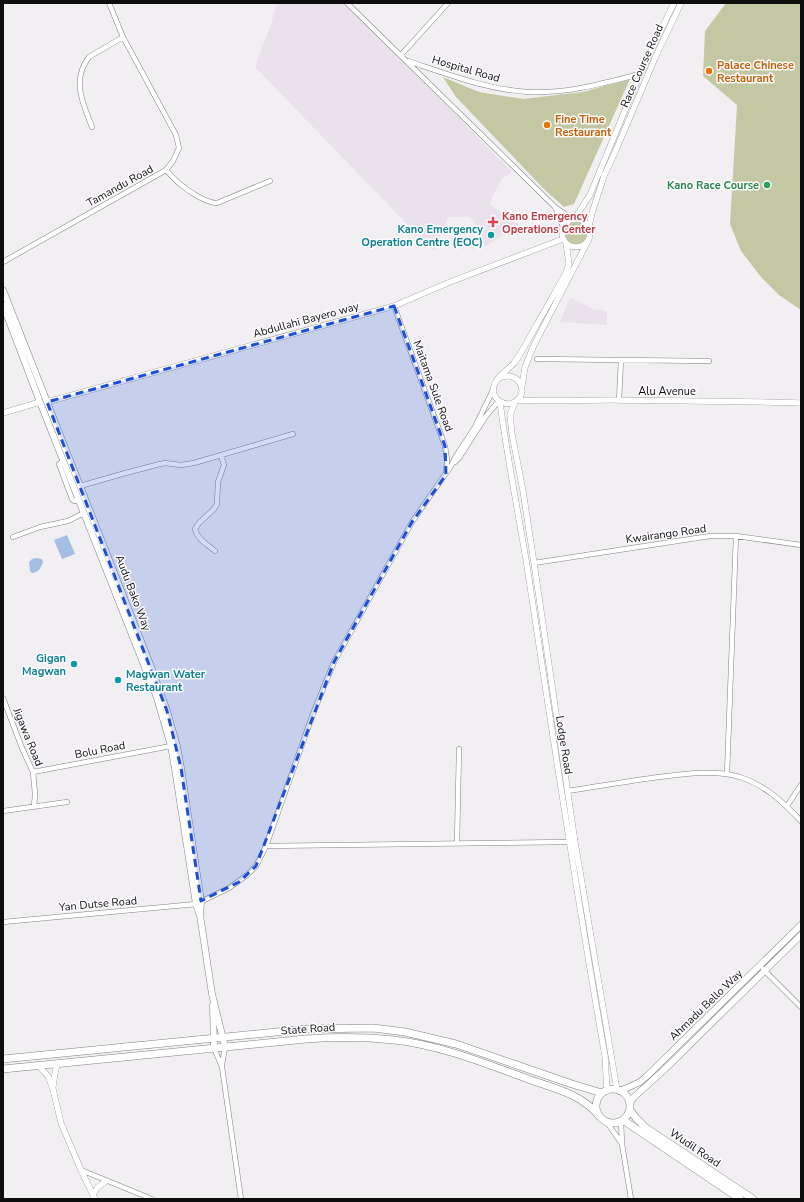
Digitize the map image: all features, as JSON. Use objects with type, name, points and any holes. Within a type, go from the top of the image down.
[{"type":"main road","name":"Audu Bako Way","points":[[3,290],[150,664],[167,711],[181,768],[198,903]]},
{"type":"main road","name":"Audu Bako Way","points":[[3,305],[157,698],[171,746],[212,994],[225,1047]]},
{"type":"main road","name":"Ahmadu Bello Way","points":[[630,1107],[633,1098],[665,1069],[801,925]]},
{"type":"main road","name":"Ahmadu Bello Way","points":[[762,968],[801,935]]},
{"type":"main road","name":"Audu Bako Way","points":[[212,994],[214,1048]]},
{"type":"main road","name":"Ahmadu Bello Way","points":[[618,1090],[640,1082],[730,1000]]},
{"type":"main road","name":"State Road","points":[[3,1059],[311,1029],[373,1028],[423,1036],[456,1044],[572,1084],[604,1092]]},
{"type":"main road","name":"State Road","points":[[3,1069],[327,1038],[373,1038],[415,1044],[463,1056],[565,1092],[585,1102],[594,1109],[599,1116]]},
{"type":"main road","points":[[612,1089],[618,1090],[625,1094],[628,1098],[630,1107],[627,1115],[622,1120],[616,1122],[606,1121],[599,1116],[597,1111],[597,1102],[604,1092],[612,1089]]},
{"type":"main road","name":"Wudil Road","points":[[630,1107],[636,1118],[646,1128],[753,1199]]},
{"type":"main road","name":"Wudil Road","points":[[622,1120],[740,1199]]},
{"type":"street","name":"Tamandu Road","points":[[3,262],[166,170],[173,161],[179,148],[176,135],[123,37],[109,3]]},
{"type":"street","name":"Hospital Road","points":[[347,3],[555,207],[563,227]]},
{"type":"street","points":[[401,55],[448,3]]},
{"type":"street","name":"Race Course Road","points":[[573,219],[590,195],[640,74],[674,3]]},
{"type":"street","name":"Race Course Road","points":[[589,226],[604,176],[655,58],[681,3]]},
{"type":"street","points":[[92,128],[79,88],[79,80],[85,62],[89,56],[123,37]]},
{"type":"street","name":"Hospital Road","points":[[406,61],[493,88],[530,92],[563,90],[640,74]]},
{"type":"street","points":[[166,170],[180,184],[212,203],[217,203],[270,181]]},
{"type":"street","points":[[493,390],[499,401],[508,404],[516,401],[522,390],[525,367],[534,345],[589,239],[590,231],[589,226],[586,223],[582,220],[573,219],[555,207]]},
{"type":"street","points":[[451,466],[475,427],[494,385],[510,368],[522,350],[565,275],[569,264],[562,232],[563,227],[567,222],[573,219]]},
{"type":"street","points":[[565,241],[571,246],[576,247],[586,243],[589,239]]},
{"type":"street","name":"Abdullahi Bayero way","points":[[47,402],[394,306],[450,282],[565,241]]},
{"type":"street","name":"Maitama Sule Road","points":[[394,306],[445,446],[447,460],[446,475]]},
{"type":"street","points":[[537,359],[709,361]]},
{"type":"street","points":[[620,400],[621,360]]},
{"type":"street","points":[[499,378],[504,375],[516,377],[520,381],[522,390],[533,401]]},
{"type":"street","name":"Alu Avenue","points":[[516,401],[620,400],[801,403]]},
{"type":"street","points":[[451,466],[459,458],[486,416],[499,401]]},
{"type":"street","name":"Lodge Road","points":[[499,401],[569,842],[605,1056],[604,1092]]},
{"type":"street","name":"Lodge Road","points":[[516,401],[510,415],[512,434],[523,491],[576,850],[618,1090]]},
{"type":"street","points":[[3,413],[40,402]]},
{"type":"street","points":[[80,486],[165,463],[185,465],[293,434]]},
{"type":"street","points":[[215,551],[204,543],[197,535],[195,529],[217,504],[218,482],[224,465],[221,455]]},
{"type":"street","name":"Yan Dutse Road","points":[[3,922],[198,903],[229,888],[247,875],[256,866],[266,846],[314,711],[334,662],[412,522],[451,466]]},
{"type":"street","points":[[13,537],[40,527],[68,521],[84,513]]},
{"type":"street","name":"Kwairango Road","points":[[534,563],[710,536],[736,536],[801,545]]},
{"type":"street","points":[[727,774],[736,536]]},
{"type":"street","name":"Jigawa Road","points":[[3,698],[33,772],[35,794],[34,807]]},
{"type":"street","name":"Bolu Road","points":[[33,772],[171,746]]},
{"type":"street","points":[[457,843],[460,749]]},
{"type":"street","points":[[567,791],[645,779],[712,772],[740,777],[769,791],[787,806],[801,821]]},
{"type":"street","points":[[787,806],[801,785]]},
{"type":"street","points":[[3,811],[67,802]]},
{"type":"street","points":[[266,846],[569,842]]},
{"type":"street","points":[[762,968],[801,1007]]},
{"type":"street","points":[[222,1067],[225,1047]]},
{"type":"street","points":[[214,1048],[222,1067],[241,1199]]},
{"type":"street","points":[[53,1089],[57,1064]]},
{"type":"street","points":[[38,1065],[48,1076],[53,1089],[61,1123],[94,1197]]},
{"type":"street","points":[[622,1120],[622,1144],[631,1199]]},
{"type":"street","points":[[606,1121],[622,1144]]},
{"type":"street","points":[[81,1170],[152,1199]]},
{"type":"street","points":[[94,1197],[97,1188],[106,1181]]},
{"type":"highlighted area","points":[[394,306],[445,446],[446,475],[412,522],[334,662],[256,866],[239,882],[201,901],[181,768],[167,711],[47,402]]},
{"type":"shaded area","points":[[277,3],[344,3],[512,172],[502,179],[489,204],[519,224],[485,247],[473,221],[469,217],[448,217],[434,252],[255,67]]},
{"type":"shaded area","points":[[570,297],[593,309],[607,311],[607,325],[560,322]]},
{"type":"green space","name":"Kano Race Course","points":[[726,3],[801,3],[801,310],[779,295],[761,277],[741,251],[730,224],[737,105],[703,76],[705,31]]},
{"type":"green space","points":[[443,77],[479,92],[523,99],[583,92],[630,79],[574,204],[564,207],[545,190],[456,97]]},
{"type":"green space","points":[[576,222],[584,225],[587,233],[584,241],[576,244],[568,241],[565,233],[568,225]]},
{"type":"water","points":[[67,535],[75,554],[62,559],[54,540]]},
{"type":"water","points":[[36,558],[42,559],[43,562],[36,572],[32,573],[30,571],[29,562]]},
{"type":"place","name":"Palace Chinese Restaurant","points":[[709,71]]},
{"type":"place","name":"Fine Time Restaurant","points":[[547,125]]},
{"type":"place","name":"Kano Race Course","points":[[767,185]]},
{"type":"place","name":"Kano Emergency Operations Center","points":[[493,222]]},
{"type":"place","name":"Kano Emergency Operation Centre (EOC)","points":[[491,235]]},
{"type":"place","name":"Gigan Magwan","points":[[74,664]]},
{"type":"place","name":"Magwan Water Restaurant","points":[[118,680]]}]
